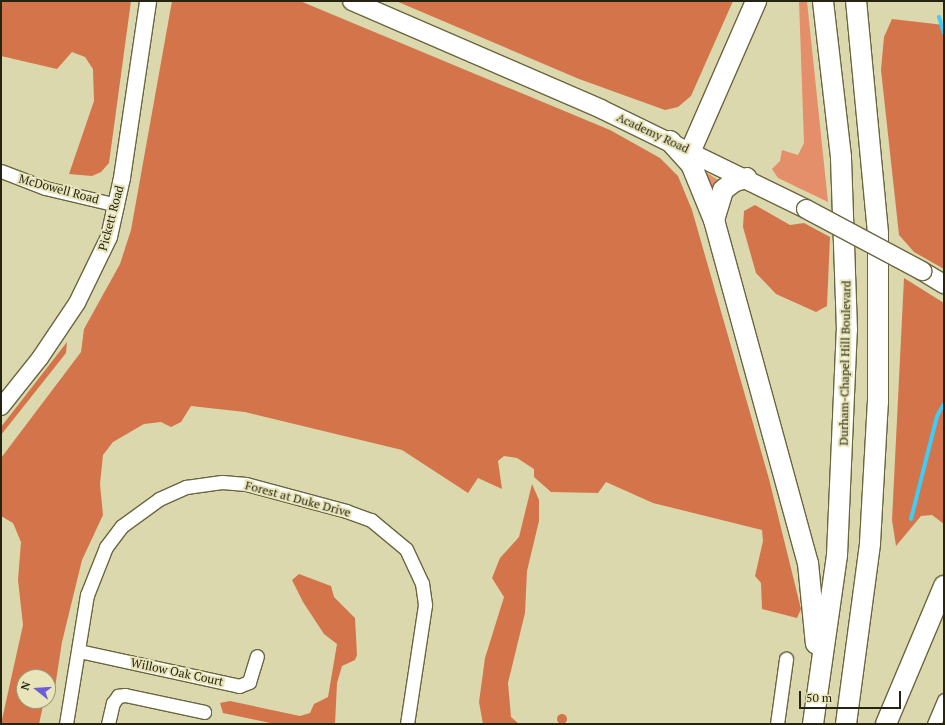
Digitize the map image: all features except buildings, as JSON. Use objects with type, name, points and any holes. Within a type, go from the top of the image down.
[{"type":"main road","name":"Academy Road","points":[[352,1],[691,150],[806,209],[944,284]]},
{"type":"main road","points":[[691,150],[756,1]]},
{"type":"main road","name":"Durham-Chapel Hill Boulevard","points":[[814,722],[837,555],[848,330],[841,157],[823,1]]},
{"type":"main road","points":[[846,724],[870,550],[878,402],[878,233],[856,1]]},
{"type":"main road","points":[[670,141],[691,164],[714,220],[808,563],[815,606],[814,722]]},
{"type":"main road","points":[[714,220],[723,190],[734,181],[747,178]]},
{"type":"main road","points":[[886,724],[944,586]]},
{"type":"street","name":"Pickett Road","points":[[1,407],[78,303],[100,259],[117,205],[148,1]]},
{"type":"street","name":"McDowell Road","points":[[1,171],[45,188],[117,205]]},
{"type":"street","name":"Forest at Duke Drive","points":[[66,724],[95,568],[122,526],[141,510],[186,488],[209,483],[246,484],[371,520],[406,549],[422,583],[425,605],[407,724]]},
{"type":"street","name":"Willow Oak Court","points":[[79,651],[238,686],[249,682],[257,656]]},
{"type":"street","points":[[777,724],[786,659]]},
{"type":"street","points":[[108,724],[113,703],[118,696],[125,695],[204,712]]},
{"type":"street","points":[[934,724],[944,700]]},
{"type":"shaded area","points":[[1,1],[131,1],[109,163],[101,172],[92,176],[69,174],[94,101],[93,69],[85,57],[72,52],[57,69],[1,56]]},
{"type":"shaded area","points":[[172,1],[300,1],[610,130],[660,158],[678,176],[692,210],[769,479],[801,609],[797,618],[762,609],[761,583],[755,576],[763,541],[762,530],[653,503],[606,482],[598,493],[551,492],[534,477],[534,469],[517,458],[504,456],[498,461],[502,489],[478,478],[468,493],[402,450],[245,412],[191,406],[181,422],[171,427],[161,422],[144,424],[113,442],[103,455],[100,484],[103,515],[82,560],[62,642],[56,681],[56,669],[16,669],[16,709],[42,709],[39,724],[1,724],[23,625],[18,580],[21,542],[13,523],[1,516],[1,458],[81,352],[84,329],[120,264],[131,230]]},
{"type":"shaded area","points":[[396,1],[733,1],[691,96],[678,107],[665,110],[579,79]]},
{"type":"shaded area","points":[[799,1],[807,1],[828,202],[778,178],[772,169],[780,161],[782,150],[798,155],[804,143]]},
{"type":"shaded area","points":[[892,19],[944,25],[944,269],[914,252],[899,235],[881,70],[884,37]]},
{"type":"shaded area","points":[[707,173],[721,182],[712,195],[704,175]]},
{"type":"shaded area","points":[[755,205],[790,225],[804,223],[830,237],[827,306],[816,312],[776,294],[756,273],[743,227],[744,211]]},
{"type":"shaded area","points":[[904,278],[944,303],[944,524],[932,515],[921,516],[896,546],[892,520]]},
{"type":"shaded area","points":[[67,342],[66,353],[1,435],[1,427]]},
{"type":"shaded area","points":[[532,484],[539,500],[539,521],[527,571],[525,613],[508,683],[511,717],[519,724],[483,724],[479,702],[485,658],[504,597],[492,578],[500,558],[519,537]]},
{"type":"shaded area","points":[[299,574],[331,586],[334,597],[355,618],[357,655],[355,660],[342,666],[337,683],[335,724],[275,724],[223,713],[220,703],[230,701],[300,716],[310,713],[314,704],[328,697],[337,644],[324,634],[303,602],[292,580]]},
{"type":"shaded area","points":[[560,714],[564,714],[566,715],[566,723],[560,724],[557,721],[557,717]]},
{"type":"waterway","points":[[939,17],[944,33]]},
{"type":"waterway","points":[[911,519],[937,416],[944,404]]}]
